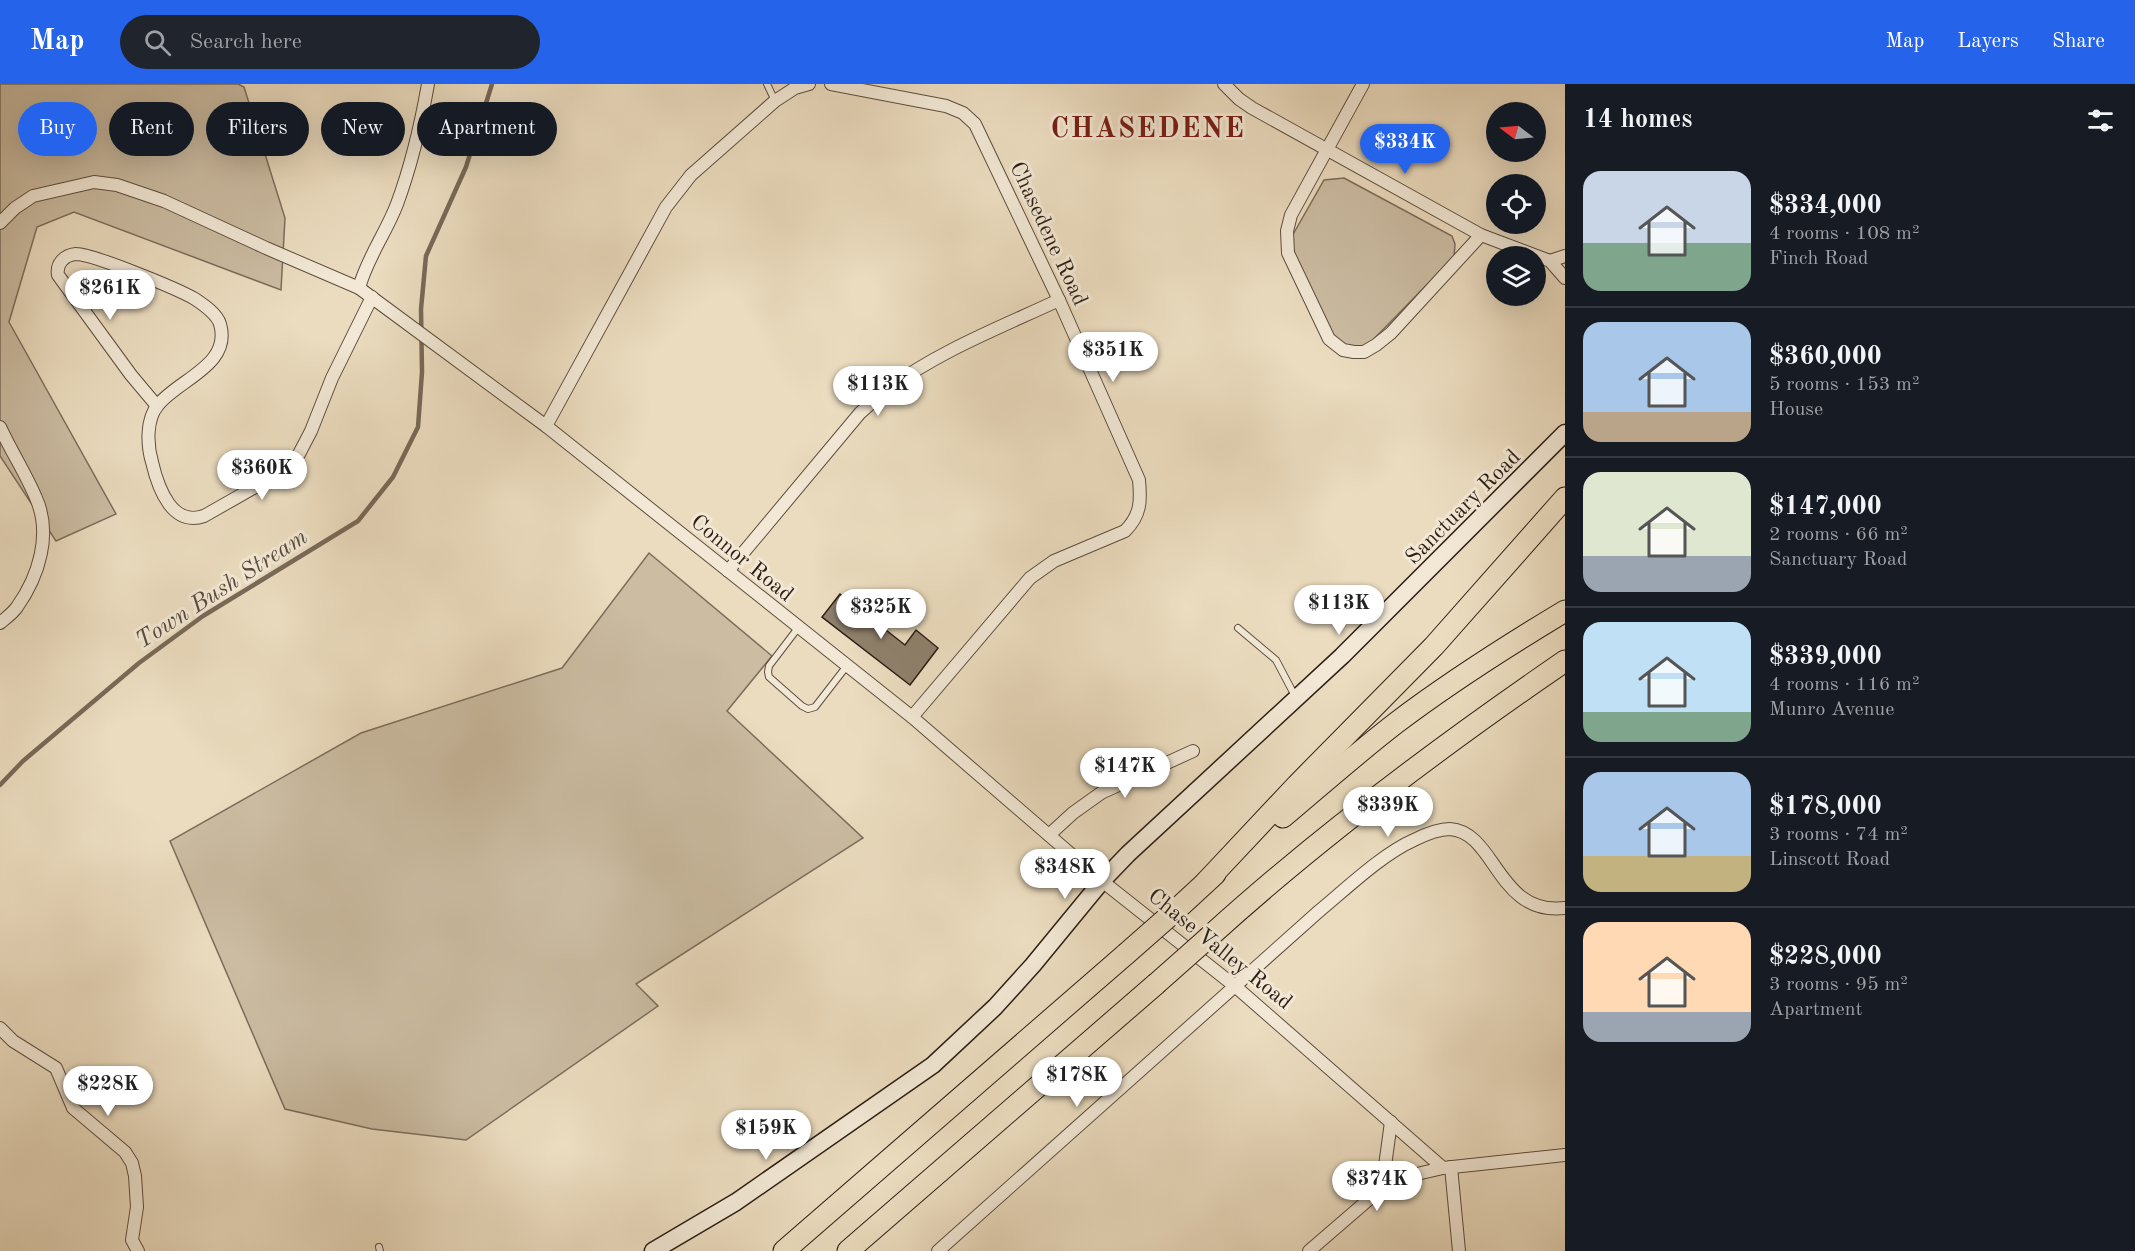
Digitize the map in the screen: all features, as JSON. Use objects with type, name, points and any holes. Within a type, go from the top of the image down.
[{"type":"highway","points":[[1205,883],[1297,785],[1434,646],[1565,498]]},
{"type":"highway","points":[[784,1251],[1205,883],[1395,724],[1518,639],[1565,611]]},
{"type":"highway","points":[[848,1251],[1156,984],[1263,888],[1337,828],[1565,660]]},
{"type":"highway","points":[[1515,695],[1536,689],[1565,676]]},
{"type":"street","points":[[359,288],[367,264],[396,206],[411,158],[428,84]]},
{"type":"street","points":[[546,426],[666,207],[692,175],[775,100],[795,88],[809,84]]},
{"type":"street","name":"Chasedene Road","points":[[831,84],[946,106],[963,113],[975,124],[1059,300],[1138,480],[1141,500],[1138,513],[1125,531],[1054,561],[1030,578],[912,717]]},
{"type":"street","points":[[1224,84],[1252,108],[1481,235],[1550,261],[1565,278]]},
{"type":"street","points":[[1363,84],[1291,215],[1287,231],[1288,253],[1329,339],[1343,350],[1354,352],[1364,352],[1376,345],[1391,333],[1481,235]]},
{"type":"street","name":"Connor Road","points":[[0,223],[15,208],[33,196],[94,182],[117,185],[164,201],[359,288],[546,426],[846,667],[912,717],[1102,881]]},
{"type":"street","points":[[157,406],[131,375],[58,275],[57,269],[60,262],[68,256],[85,255],[110,263],[194,298],[219,320],[223,334],[219,352],[207,366],[157,406],[150,426],[149,445],[153,468],[164,494],[178,514],[194,519],[204,516],[285,470],[299,454],[311,431],[332,378],[372,297]]},
{"type":"street","points":[[1550,261],[1565,256]]},
{"type":"street","points":[[728,571],[860,413],[885,390],[913,371],[951,351],[1059,300]]},
{"type":"street","points":[[0,427],[37,499],[43,528],[42,551],[34,576],[16,609],[0,623]]},
{"type":"street","name":"Sanctuary Road","points":[[1102,881],[1297,699],[1462,538],[1565,433]]},
{"type":"street","points":[[1050,835],[1073,813],[1101,793],[1194,752]]},
{"type":"street","points":[[938,1251],[1318,912],[1381,861],[1413,840],[1450,829],[1469,837],[1521,898],[1542,908],[1565,908]]},
{"type":"street","points":[[653,1251],[736,1202],[933,1065],[964,1038],[1026,974],[1102,881]]},
{"type":"street","name":"Chase Valley Road","points":[[1102,881],[1236,987],[1447,1168]]},
{"type":"street","points":[[0,1028],[13,1041],[56,1068],[73,1108],[126,1152],[135,1176],[137,1207],[132,1240],[138,1251]]},
{"type":"street","points":[[1382,1188],[1391,1122]]},
{"type":"street","points":[[1309,1251],[1382,1188],[1420,1173],[1565,1155]]},
{"type":"street","points":[[1447,1168],[1459,1251]]},
{"type":"lane","points":[[767,84],[775,100]]},
{"type":"lane","points":[[798,628],[768,672],[769,677],[802,706],[815,707],[846,667]]},
{"type":"lane","points":[[1238,628],[1276,660],[1297,699]]},
{"type":"shaded area","points":[[0,84],[238,84],[244,87],[249,102],[206,102],[206,156],[266,156],[285,218],[281,290],[74,212],[37,227],[9,322],[116,514],[56,541],[0,456]]},
{"type":"shaded area","points":[[1344,178],[1452,236],[1455,244],[1454,257],[1364,349],[1351,351],[1332,338],[1295,256],[1291,238],[1324,180]]},
{"type":"shaded area","points":[[649,553],[772,656],[727,711],[863,838],[636,984],[658,1006],[466,1140],[372,1129],[285,1109],[170,841],[361,733],[562,668]]},
{"type":"building","points":[[840,594],[905,645],[916,630],[938,648],[910,685],[822,617]]},
{"type":"waterway","name":"Town Bush Stream","points":[[0,785],[23,761],[139,663],[203,616],[358,521],[393,477],[418,427],[422,372],[421,309],[426,256],[466,167],[492,84]]},
{"type":"district","name":"CHASEDENE","points":[[1148,127]]}]
